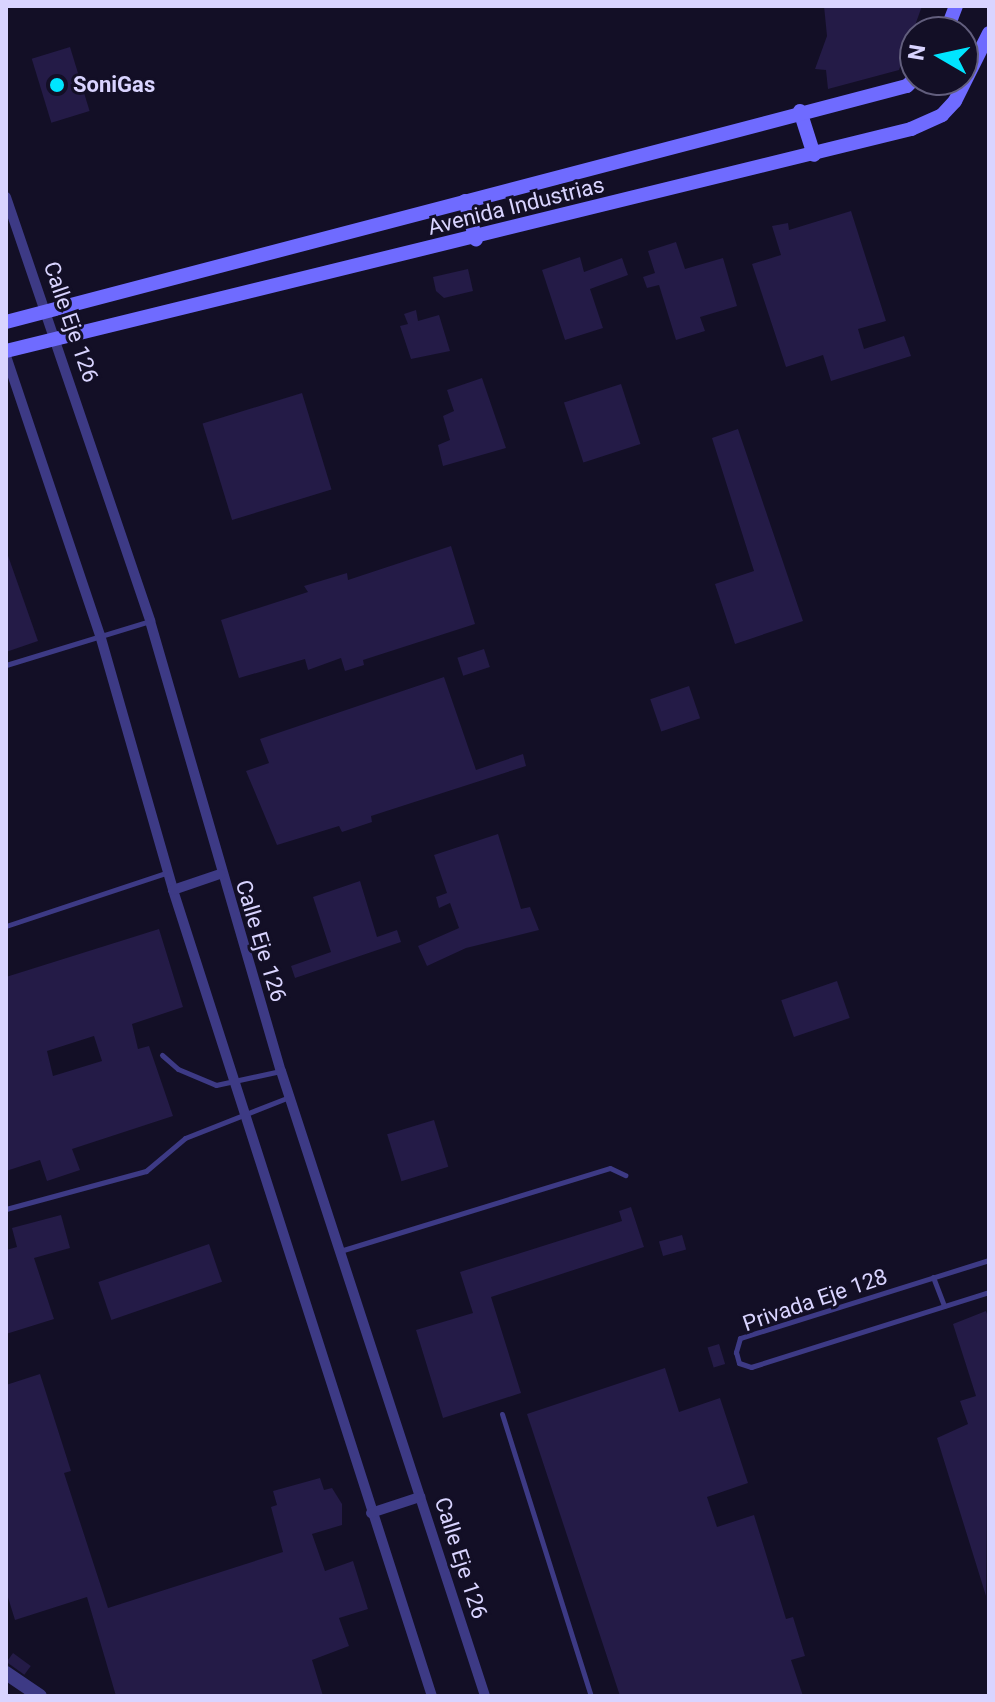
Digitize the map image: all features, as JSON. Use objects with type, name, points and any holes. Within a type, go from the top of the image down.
[{"type":"main road","name":"Avenida Industrias","points":[[6,353],[911,129],[942,115],[955,101],[989,33]]},
{"type":"main road","name":"Avenida Industrias","points":[[6,322],[800,111],[899,88]]},
{"type":"main road","points":[[800,111],[814,155]]},
{"type":"main road","points":[[465,201],[476,239]]},
{"type":"street","name":"Calle Eje 126","points":[[6,197],[9,214],[48,311],[150,621],[220,874],[289,1097],[485,1696]]},
{"type":"street","points":[[6,353],[100,635],[173,890],[432,1696]]},
{"type":"street","points":[[173,890],[220,874]]},
{"type":"street","points":[[371,1513],[420,1497]]},
{"type":"street","points":[[6,1673],[40,1696]]},
{"type":"lane","points":[[6,665],[150,621]]},
{"type":"lane","points":[[6,926],[168,872]]},
{"type":"lane","points":[[162,1055],[178,1069],[216,1085],[281,1071]]},
{"type":"lane","points":[[6,1209],[146,1171],[185,1138],[289,1097]]},
{"type":"lane","points":[[340,1251],[610,1168],[625,1175]]},
{"type":"lane","name":"Privada Eje 128","points":[[989,1260],[740,1338],[739,1363],[751,1367],[989,1292]]},
{"type":"lane","points":[[933,1277],[944,1306]]},
{"type":"lane","points":[[502,1414],[591,1696]]},
{"type":"building","points":[[824,6],[922,6],[918,16],[899,16],[899,70],[828,89],[826,70],[815,69],[827,36]]},
{"type":"building","points":[[70,47],[90,111],[51,123],[32,59]]},
{"type":"building","points":[[851,211],[886,321],[858,329],[864,349],[904,336],[911,356],[831,381],[823,355],[786,367],[752,264],[781,255],[772,226],[788,223],[789,230]]},
{"type":"building","points":[[676,242],[685,269],[723,258],[737,306],[700,317],[705,331],[676,340],[659,285],[647,288],[643,277],[655,273],[648,251]]},
{"type":"building","points":[[580,257],[584,272],[622,258],[628,275],[590,289],[603,328],[565,340],[542,270]]},
{"type":"building","points":[[468,269],[473,291],[444,298],[436,291],[433,277]]},
{"type":"building","points":[[416,310],[418,321],[439,315],[450,351],[411,359],[400,326],[408,324],[404,314]]},
{"type":"building","points":[[482,378],[506,448],[443,466],[438,445],[450,440],[443,416],[454,411],[447,390]]},
{"type":"building","points":[[621,384],[640,444],[583,462],[564,403]]},
{"type":"building","points":[[302,393],[332,490],[232,520],[203,423]]},
{"type":"building","points":[[738,429],[803,621],[735,644],[715,584],[754,571],[712,438]]},
{"type":"building","points":[[451,546],[475,624],[363,660],[364,665],[345,671],[341,658],[308,670],[305,659],[239,678],[221,620],[308,592],[304,586],[347,573],[348,580]]},
{"type":"building","points":[[6,550],[38,641],[6,652]]},
{"type":"building","points":[[484,649],[490,667],[463,676],[457,658]]},
{"type":"building","points":[[444,677],[476,770],[523,754],[526,766],[371,816],[372,822],[342,832],[339,826],[277,845],[246,771],[269,763],[260,739]]},
{"type":"building","points":[[689,686],[700,718],[661,731],[650,699]]},
{"type":"building","points":[[498,834],[521,909],[530,907],[539,930],[466,948],[427,966],[418,946],[459,928],[450,903],[439,908],[436,897],[447,893],[434,855]]},
{"type":"building","points":[[360,881],[377,937],[397,930],[401,942],[295,978],[291,966],[331,952],[313,897]]},
{"type":"building","points":[[159,929],[183,1007],[132,1024],[138,1049],[149,1046],[173,1116],[72,1149],[80,1170],[47,1181],[40,1160],[6,1171],[6,977]],"holes":[[[94,1036],[102,1061],[53,1076],[47,1051]]]},
{"type":"building","points":[[837,981],[850,1018],[794,1037],[781,1000]]},
{"type":"building","points":[[434,1120],[448,1167],[401,1181],[387,1134]]},
{"type":"building","points":[[631,1207],[644,1247],[491,1297],[521,1393],[443,1418],[416,1330],[473,1313],[460,1272],[622,1221],[619,1211]]},
{"type":"building","points":[[61,1215],[70,1248],[34,1258],[54,1319],[6,1334],[6,1250],[17,1247],[12,1228]]},
{"type":"building","points":[[682,1235],[686,1249],[663,1256],[659,1242]]},
{"type":"building","points":[[209,1244],[222,1282],[111,1320],[98,1282]]},
{"type":"building","points":[[986,1311],[989,1320],[986,1596],[937,1438],[968,1424],[960,1401],[976,1396],[953,1324]]},
{"type":"building","points":[[719,1344],[725,1364],[714,1368],[708,1348]]},
{"type":"building","points":[[665,1368],[679,1412],[720,1398],[748,1483],[707,1497],[717,1527],[754,1515],[786,1619],[793,1617],[805,1656],[791,1660],[803,1696],[620,1696],[527,1414]]},
{"type":"building","points":[[40,1374],[71,1471],[64,1473],[108,1608],[283,1552],[271,1507],[277,1505],[273,1491],[320,1478],[324,1490],[332,1488],[342,1504],[342,1525],[312,1534],[325,1571],[353,1561],[368,1609],[339,1618],[349,1646],[312,1660],[323,1696],[116,1696],[87,1597],[15,1620],[6,1591],[6,1385]]},
{"type":"building","points":[[13,1653],[31,1666],[24,1675],[7,1662]]},
{"type":"place","name":"SoniGas","points":[[57,85]]}]
